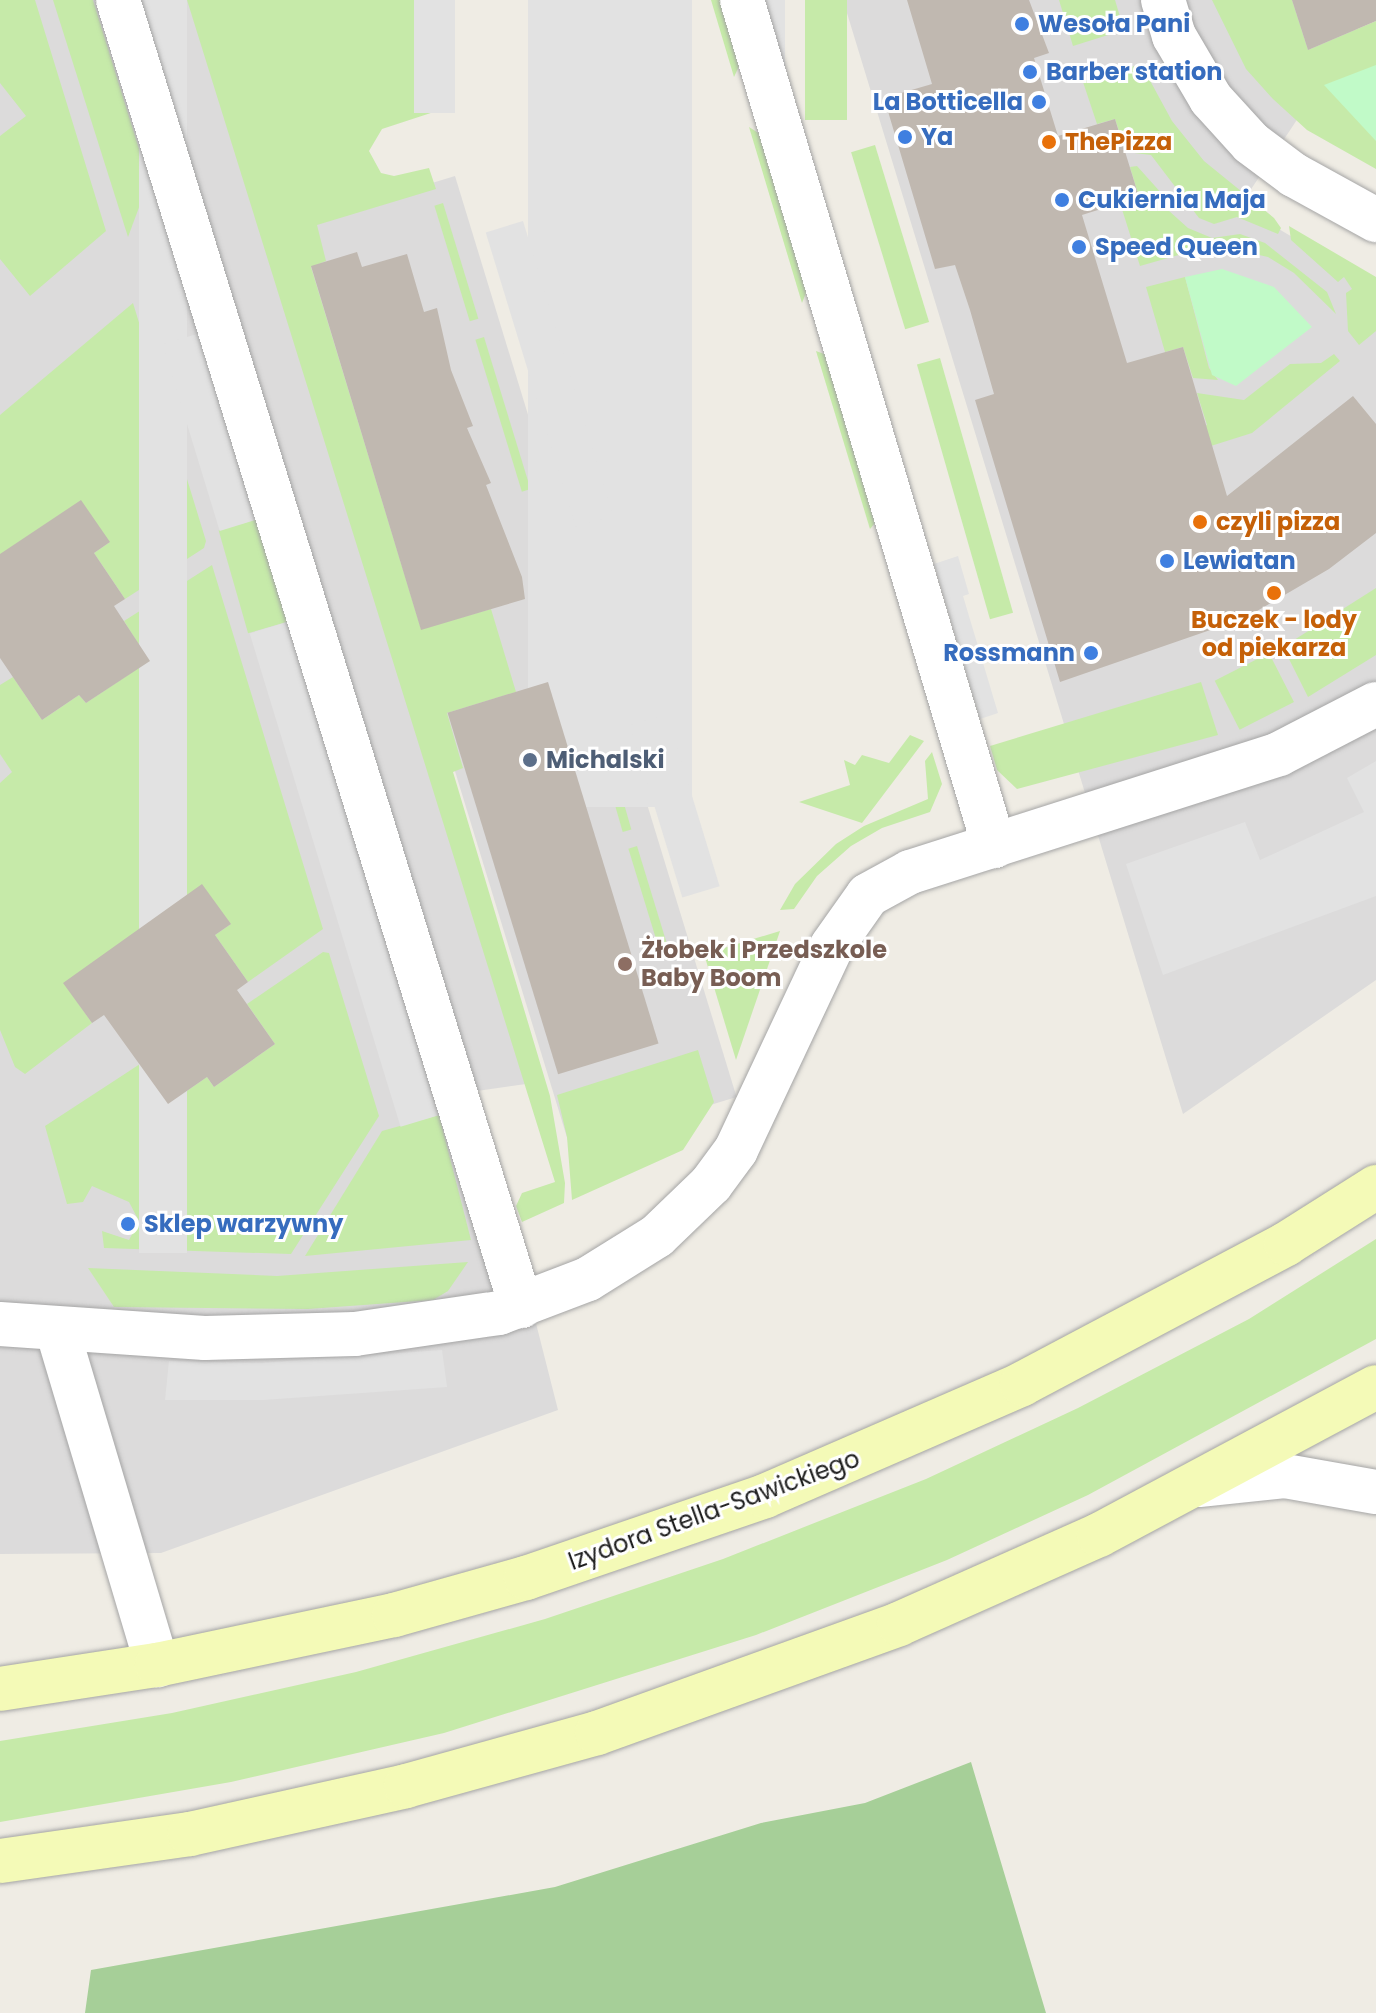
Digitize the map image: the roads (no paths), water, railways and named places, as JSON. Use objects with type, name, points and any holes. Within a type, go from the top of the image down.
[{"type":"main road","name":"Izydora Stella-Sawickiego","points":[[0,1689],[157,1665],[394,1615],[526,1578],[765,1496],[1022,1384],[1192,1296],[1376,1187]]},
{"type":"main road","points":[[0,1861],[190,1834],[406,1786],[597,1733],[899,1624],[1199,1485],[1376,1387]]},
{"type":"street","points":[[118,0],[521,1306]]},
{"type":"street","points":[[742,0],[994,846]]},
{"type":"street","points":[[1163,0],[1174,36],[1211,99],[1251,143],[1294,175],[1376,220]]},
{"type":"street","points":[[0,1324],[263,1339],[429,1326],[521,1306],[614,1266],[657,1236],[711,1184],[756,1115],[832,946],[868,895],[910,872],[1250,765],[1376,704]]},
{"type":"street","points":[[57,1329],[157,1665]]},
{"type":"street","points":[[1199,1485],[1285,1476],[1376,1492]]},
{"type":"place","name":"Wesoła Pani","points":[[1022,24]]},
{"type":"place","name":"Barber station","points":[[1030,72]]},
{"type":"place","name":"La Botticella","points":[[1039,102]]},
{"type":"place","name":"Ya","points":[[905,137]]},
{"type":"place","name":"ThePizza","points":[[1049,142]]},
{"type":"place","name":"Cukiernia Maja","points":[[1062,200]]},
{"type":"place","name":"Speed Queen","points":[[1079,247]]},
{"type":"place","name":"czyli pizza","points":[[1200,522]]},
{"type":"place","name":"Lewiatan","points":[[1167,561]]},
{"type":"place","name":"Buczek - lody od piekarza","points":[[1274,593]]},
{"type":"place","name":"Rossmann","points":[[1091,653]]},
{"type":"place","name":"Michalski","points":[[530,760]]},
{"type":"place","name":"Żłobek i Przedszkole Baby Boom","points":[[625,964]]},
{"type":"place","name":"Sklep warzywny","points":[[128,1224]]}]
